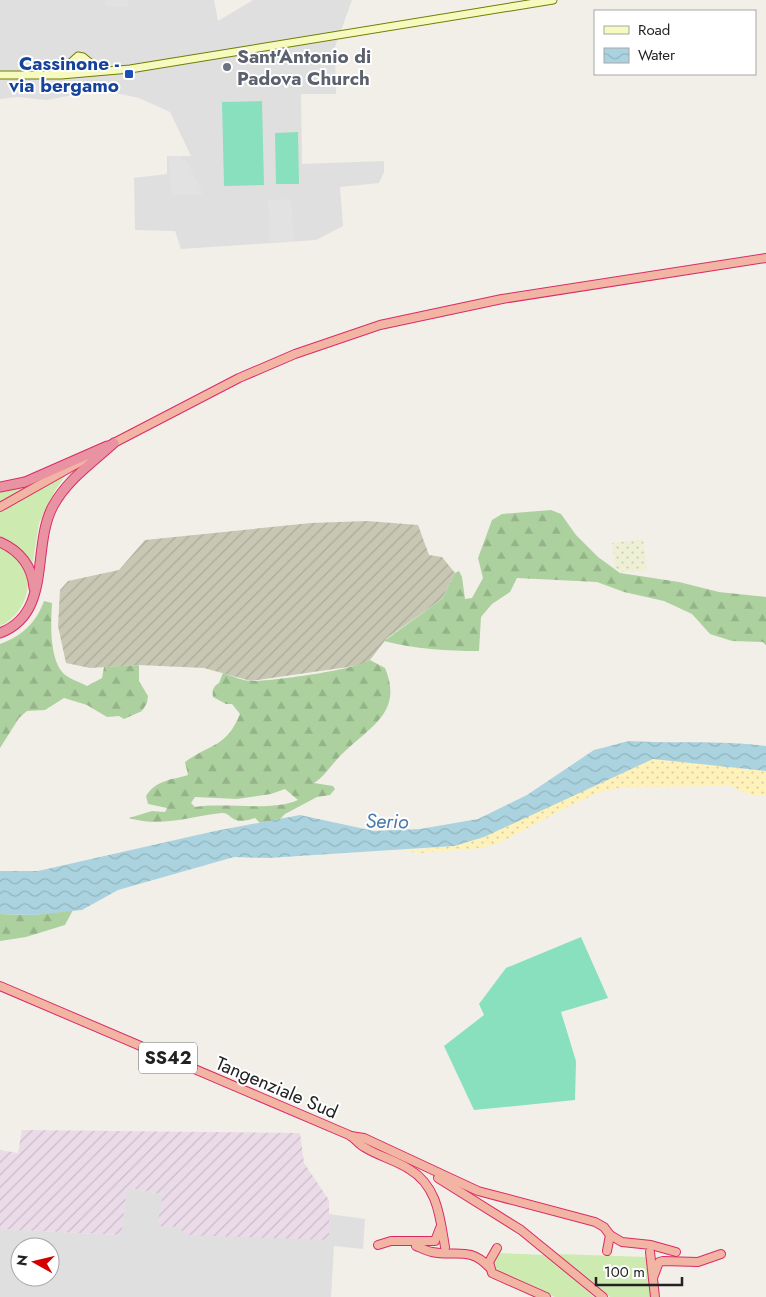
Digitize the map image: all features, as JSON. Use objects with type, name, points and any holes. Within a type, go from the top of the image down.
[{"type":"highway","points":[[0,507],[223,385],[332,340],[427,314],[601,283],[766,258]]},
{"type":"highway","points":[[0,487],[25,482],[85,454],[114,443]]},
{"type":"highway","points":[[0,633],[20,622],[33,603],[37,586],[42,534],[53,507],[74,476],[114,443]]},
{"type":"highway","points":[[0,542],[18,552],[30,569],[34,587],[33,603]]},
{"type":"highway","name":"Tangenziale Sud","points":[[0,986],[351,1136],[432,1175],[521,1230],[603,1297]]},
{"type":"highway","points":[[351,1136],[363,1146],[416,1174],[430,1190],[442,1219],[445,1247]]},
{"type":"highway","points":[[351,1136],[364,1138],[478,1191],[595,1222],[604,1227],[610,1235],[622,1242],[651,1245],[676,1252]]},
{"type":"highway","points":[[378,1245],[391,1241],[435,1241],[439,1234],[442,1219]]},
{"type":"highway","points":[[607,1251],[610,1235]]},
{"type":"highway","points":[[416,1246],[432,1252],[477,1256],[496,1276],[546,1297]]},
{"type":"highway","points":[[489,1267],[497,1248]]},
{"type":"highway","points":[[650,1252],[655,1297]]},
{"type":"highway","points":[[653,1278],[659,1262],[698,1262],[721,1254]]},
{"type":"main road","points":[[0,75],[138,68],[553,0]]},
{"type":"main road","points":[[53,73],[67,66],[72,60],[80,56],[86,62],[106,70]]},
{"type":"main road","points":[[72,60],[72,68],[79,72]]},
{"type":"main road","points":[[79,72],[86,68],[86,62]]},
{"type":"shaded area","points":[[0,0],[214,0],[218,21],[253,0],[352,0],[335,47],[336,94],[301,94],[302,164],[384,161],[384,172],[379,183],[340,187],[343,226],[316,240],[181,249],[175,231],[135,230],[134,178],[167,174],[167,156],[191,156],[170,112],[139,98],[101,90],[46,100],[17,97],[0,99]]},
{"type":"shaded area","points":[[105,0],[128,0],[128,7],[106,6]]},
{"type":"shaded area","points":[[168,156],[181,156],[182,160],[186,160],[203,194],[172,195]]},
{"type":"shaded area","points":[[291,199],[294,241],[270,242],[268,200]]},
{"type":"shaded area","points":[[367,521],[418,525],[429,555],[442,557],[455,573],[442,599],[387,638],[370,660],[362,665],[251,681],[204,668],[139,665],[90,668],[66,663],[58,626],[60,590],[68,581],[119,570],[145,540],[311,523]]},
{"type":"shaded area","points":[[643,539],[647,571],[621,572],[615,567],[612,543]]},
{"type":"shaded area","points":[[22,1130],[300,1133],[304,1163],[329,1200],[329,1240],[185,1235],[179,1227],[157,1226],[163,1195],[127,1187],[121,1235],[0,1229],[0,1150],[18,1153]]},
{"type":"shaded area","points":[[127,1187],[163,1195],[179,1227],[329,1239],[329,1214],[365,1219],[363,1249],[334,1246],[331,1297],[0,1297],[0,1229],[120,1235]]},
{"type":"green space","points":[[262,101],[264,185],[224,186],[222,102]]},
{"type":"green space","points":[[298,132],[299,184],[276,184],[275,133]]},
{"type":"green space","points":[[66,475],[56,489],[39,523],[32,567],[0,540],[0,512]]},
{"type":"green space","points":[[26,484],[27,487],[0,502],[0,488]]},
{"type":"green space","points":[[551,510],[561,514],[576,535],[598,557],[620,573],[679,582],[719,592],[766,597],[766,645],[763,642],[732,641],[710,634],[692,614],[664,601],[624,592],[597,582],[517,578],[510,592],[492,604],[481,617],[479,651],[431,649],[384,641],[442,599],[455,573],[459,571],[462,577],[465,599],[472,598],[483,578],[478,558],[492,520],[502,514]]},
{"type":"green space","points":[[0,545],[17,556],[24,565],[28,585],[26,596],[16,614],[0,626]]},
{"type":"green space","points":[[44,601],[52,603],[51,629],[53,649],[58,666],[65,675],[87,686],[102,678],[104,667],[139,665],[139,681],[148,696],[147,703],[142,711],[124,719],[119,716],[107,717],[87,705],[64,698],[45,710],[27,711],[19,718],[0,748],[0,644],[15,637],[27,628],[37,616]]},
{"type":"green space","points":[[370,660],[385,668],[390,684],[390,697],[387,708],[381,718],[314,783],[333,786],[335,789],[330,795],[317,797],[285,814],[280,819],[260,823],[255,818],[238,821],[222,813],[164,822],[141,821],[129,818],[152,811],[165,812],[167,808],[148,804],[146,796],[150,791],[164,781],[188,775],[185,762],[217,744],[235,725],[240,714],[232,704],[226,704],[213,697],[213,689],[219,683],[223,673],[245,680],[262,681],[348,668]],"holes":[[[285,789],[298,800],[287,804],[262,806],[220,805],[195,807],[191,803],[195,797],[237,799],[271,794]]]},
{"type":"green space","points":[[73,910],[65,925],[26,937],[0,941],[0,914],[34,915]]},
{"type":"green space","points":[[581,937],[608,998],[561,1012],[576,1061],[575,1100],[474,1110],[444,1046],[484,1015],[479,1004],[506,968]]},
{"type":"green space","points":[[498,1253],[546,1255],[594,1297],[555,1297],[495,1273],[493,1261]]},
{"type":"green space","points":[[558,1254],[647,1257],[651,1297],[610,1297]]},
{"type":"sand","points":[[653,759],[766,771],[766,795],[750,795],[731,786],[623,787],[603,791],[577,802],[499,843],[482,848],[420,853],[400,851],[454,846]]},
{"type":"water","points":[[629,741],[732,743],[766,746],[766,771],[653,759],[484,837],[454,846],[268,858],[234,857],[118,890],[82,910],[34,915],[0,914],[0,871],[38,871],[215,831],[300,815],[374,831],[420,829],[478,819],[527,795],[594,750]]},
{"type":"place","name":"Sant'Antonio di Padova Church","points":[[227,67]]},
{"type":"place","name":"Cassinone - via bergamo","points":[[129,74]]},
{"type":"water label","name":"Serio","points":[[387,821]]}]
